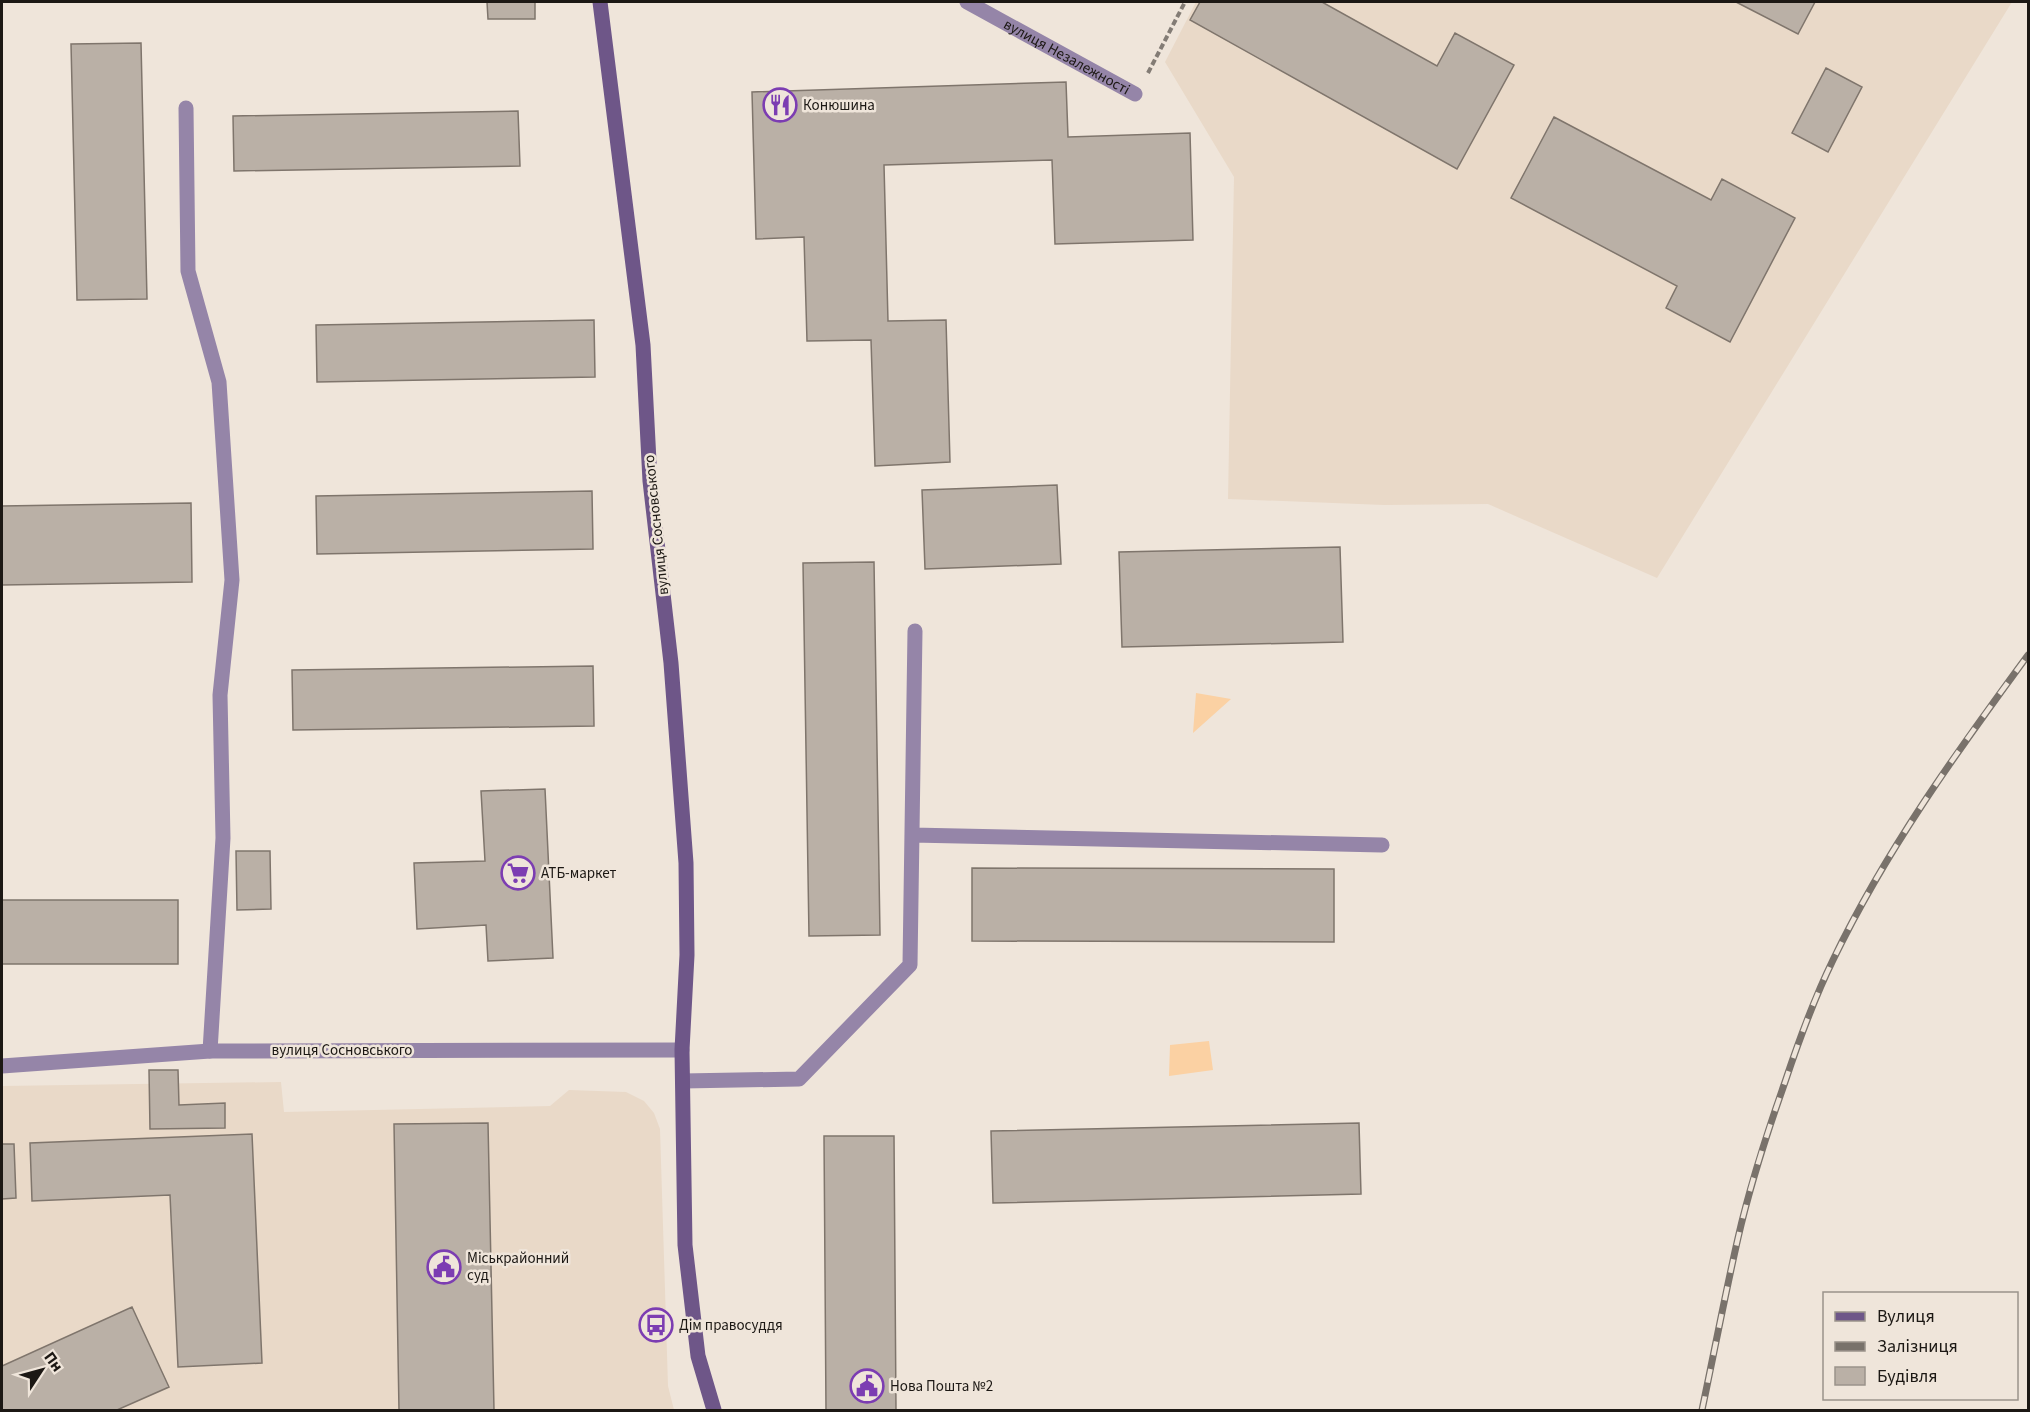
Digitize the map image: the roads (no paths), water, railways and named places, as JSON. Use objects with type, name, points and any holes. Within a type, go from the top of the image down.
[{"type":"street","name":"вулиця Сосновського","points":[[600,2],[643,345],[650,481],[671,663],[686,862],[687,956],[682,1050],[685,1245],[698,1356],[714,1410]]},
{"type":"street","name":"вулиця Незалежності","points":[[967,2],[1135,94]]},
{"type":"street","points":[[186,108],[188,271],[219,382],[232,580],[220,696],[224,838],[210,1051]]},
{"type":"street","points":[[683,1081],[799,1079],[910,965],[915,631]]},
{"type":"street","points":[[912,835],[1382,845]]},
{"type":"street","name":"вулиця Сосновського","points":[[2,1066],[210,1051],[682,1050]]},
{"type":"railway","points":[[1702,1410],[1748,1198],[1778,1101],[1819,990],[1854,919],[1899,841],[1923,803],[2028,655]]},
{"type":"place","name":"Конюшина","points":[[780,105]]},
{"type":"place","name":"АТБ-маркет","points":[[518,873]]},
{"type":"place","name":"Міськрайонний суд","points":[[444,1267]]},
{"type":"place","name":"Дім правосуддя","points":[[656,1325]]},
{"type":"place","name":"Нова Пошта №2","points":[[867,1386]]}]
